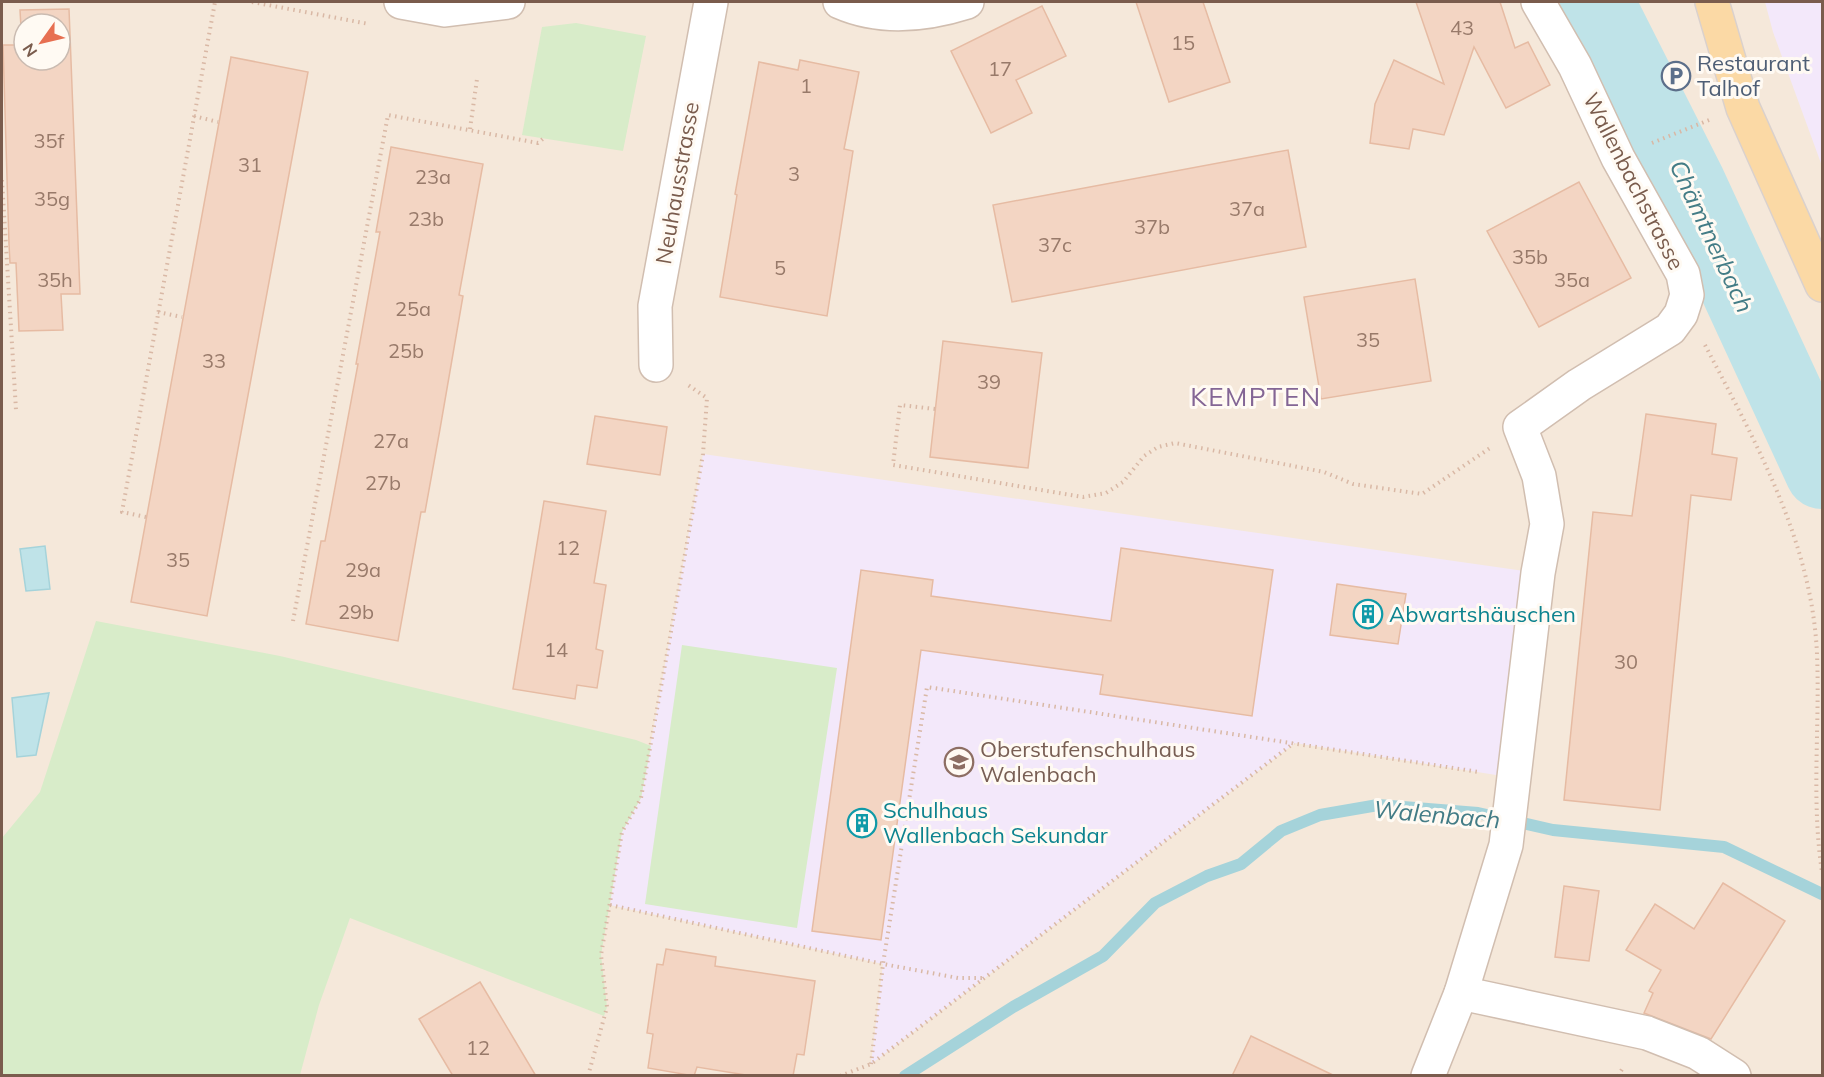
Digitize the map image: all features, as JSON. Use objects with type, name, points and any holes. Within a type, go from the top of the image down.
[{"type":"main road","points":[[1712,2],[1743,108],[1822,285]]},
{"type":"street","points":[[401,2],[445,10],[508,2]]},
{"type":"street","name":"Neuhausstrasse","points":[[656,365],[655,306],[711,2]]},
{"type":"street","points":[[840,2],[872,11],[902,8],[938,11],[967,2]]},
{"type":"street","name":"Wallenbachstrasse","points":[[1538,2],[1575,66],[1618,158],[1683,274],[1687,295],[1681,314]]},
{"type":"street","points":[[1428,1076],[1461,993],[1506,845],[1538,573],[1547,524],[1539,476],[1520,427],[1579,385],[1670,329],[1681,314]]},
{"type":"street","points":[[1461,993],[1647,1033],[1698,1053],[1734,1076]]},
{"type":"path","points":[[146,517],[122,512],[215,2]]},
{"type":"path","points":[[252,2],[374,24]]},
{"type":"path","points":[[470,129],[477,79]]},
{"type":"path","points":[[293,621],[388,115],[538,143],[544,138]]},
{"type":"path","points":[[194,116],[218,122]]},
{"type":"path","points":[[1649,145],[1685,127],[1710,120]]},
{"type":"path","points":[[2,180],[2,210],[16,410]]},
{"type":"path","points":[[158,312],[182,317]]},
{"type":"path","points":[[1681,314],[1699,333],[1750,431],[1786,509],[1811,601],[1817,654],[1817,835],[1822,872]]},
{"type":"path","points":[[588,1076],[607,1007],[601,955],[609,905],[622,832],[641,798],[700,465],[706,409],[707,398],[656,365]]},
{"type":"path","points":[[936,409],[900,405],[893,465],[1083,497],[1106,493],[1123,482],[1144,456],[1158,447],[1174,443],[1324,472],[1353,484],[1422,494],[1520,427]]},
{"type":"path","points":[[871,1064],[883,964],[927,687],[1515,778]]},
{"type":"path","points":[[840,1076],[871,1064],[1295,743]]},
{"type":"path","points":[[609,905],[883,964],[958,978],[986,978]]},
{"type":"shaded area","points":[[2,2],[1822,2],[1822,1075],[2,1075]]},
{"type":"shaded area","points":[[1765,2],[1822,2],[1822,166],[1773,32]]},
{"type":"shaded area","name":"Oberstufenschulhaus Walenbach","points":[[703,454],[1538,573],[1515,778],[1295,743],[871,1064],[883,964],[610,905],[622,832],[641,798]]},
{"type":"green space","points":[[576,23],[646,36],[623,151],[522,135],[542,27]]},
{"type":"green space","points":[[96,621],[280,656],[636,740],[651,746],[641,798],[622,832],[601,955],[607,1007],[604,1016],[350,918],[319,1005],[300,1075],[2,1075],[2,838],[40,792]]},
{"type":"green space","points":[[682,645],[837,668],[797,928],[645,904]]},
{"type":"water","points":[[45,546],[50,589],[26,591],[20,549]]},
{"type":"water","points":[[49,693],[36,755],[17,757],[12,698]]},
{"type":"building","points":[[1136,2],[1203,2],[1230,82],[1169,102]]},
{"type":"building","points":[[1416,2],[1500,2],[1515,48],[1528,42],[1550,85],[1506,108],[1474,47],[1444,135],[1413,129],[1409,149],[1370,143],[1375,104],[1394,60],[1444,84]]},
{"type":"building","points":[[1042,6],[1066,56],[1016,80],[1032,113],[991,133],[951,51]]},
{"type":"building","points":[[69,9],[69,12],[20,12],[20,10]]},
{"type":"building","points":[[3,45],[12,45],[12,72],[71,72],[80,294],[61,294],[63,330],[19,331],[16,263],[10,263]]},
{"type":"building","points":[[231,57],[308,72],[207,616],[131,602]]},
{"type":"building","points":[[800,60],[859,72],[844,149],[853,151],[827,316],[720,297],[737,195],[735,194],[759,62],[798,70]]},
{"type":"building","points":[[391,147],[483,164],[459,295],[463,296],[440,429],[425,512],[421,512],[398,641],[306,624],[321,541],[325,541],[358,364],[356,364],[380,232],[376,232]]},
{"type":"building","points":[[1288,150],[1306,247],[1012,302],[993,205]]},
{"type":"building","points":[[1579,182],[1631,278],[1539,327],[1487,231]]},
{"type":"building","points":[[1415,279],[1431,381],[1321,399],[1304,297]]},
{"type":"building","points":[[943,341],[1042,353],[1028,468],[930,457]]},
{"type":"building","points":[[1646,414],[1716,424],[1712,454],[1737,458],[1731,500],[1691,495],[1660,810],[1564,800],[1593,512],[1632,516]]},
{"type":"building","points":[[595,416],[667,427],[660,475],[587,464]]},
{"type":"building","points":[[544,501],[606,511],[594,583],[606,585],[596,649],[603,651],[597,688],[577,685],[575,699],[513,689]]},
{"type":"building","name":"Schulhaus Wallenbach Sekundar","points":[[1121,548],[1273,570],[1252,716],[1100,694],[1103,675],[921,650],[881,940],[812,931],[861,570],[933,580],[931,596],[1111,621]]},
{"type":"building","name":"Abwartshäuschen","points":[[1337,584],[1406,594],[1398,644],[1330,635]]},
{"type":"building","points":[[1723,883],[1785,921],[1711,1039],[1644,1013],[1653,993],[1649,991],[1661,970],[1626,950],[1655,904],[1694,929]]},
{"type":"building","points":[[1564,886],[1599,891],[1589,961],[1555,957]]},
{"type":"building","points":[[666,949],[716,957],[715,966],[815,981],[804,1055],[797,1054],[793,1076],[752,1076],[697,1067],[694,1076],[648,1068],[653,1034],[647,1033],[657,964],[663,965]]},
{"type":"building","points":[[480,982],[536,1076],[453,1076],[419,1019]]},
{"type":"building","points":[[1251,1036],[1335,1076],[1232,1076]]},
{"type":"waterway","name":"Chämtnerbach","points":[[1597,2],[1689,184],[1822,472]]},
{"type":"waterway","name":"Walenbach","points":[[905,1076],[1013,1007],[1103,956],[1155,903],[1207,876],[1241,864],[1281,831],[1320,815],[1378,805],[1478,813],[1553,830],[1724,847],[1822,894]]},
{"type":"place","name":"Restaurant Talhof","points":[[1676,76]]},
{"type":"place","name":"Abwartshäuschen","points":[[1368,614]]},
{"type":"place","name":"Oberstufenschulhaus Walenbach","points":[[959,762]]},
{"type":"place","name":"Schulhaus Wallenbach Sekundar","points":[[862,823]]},
{"type":"district","name":"KEMPTEN","points":[[1256,396]]}]
